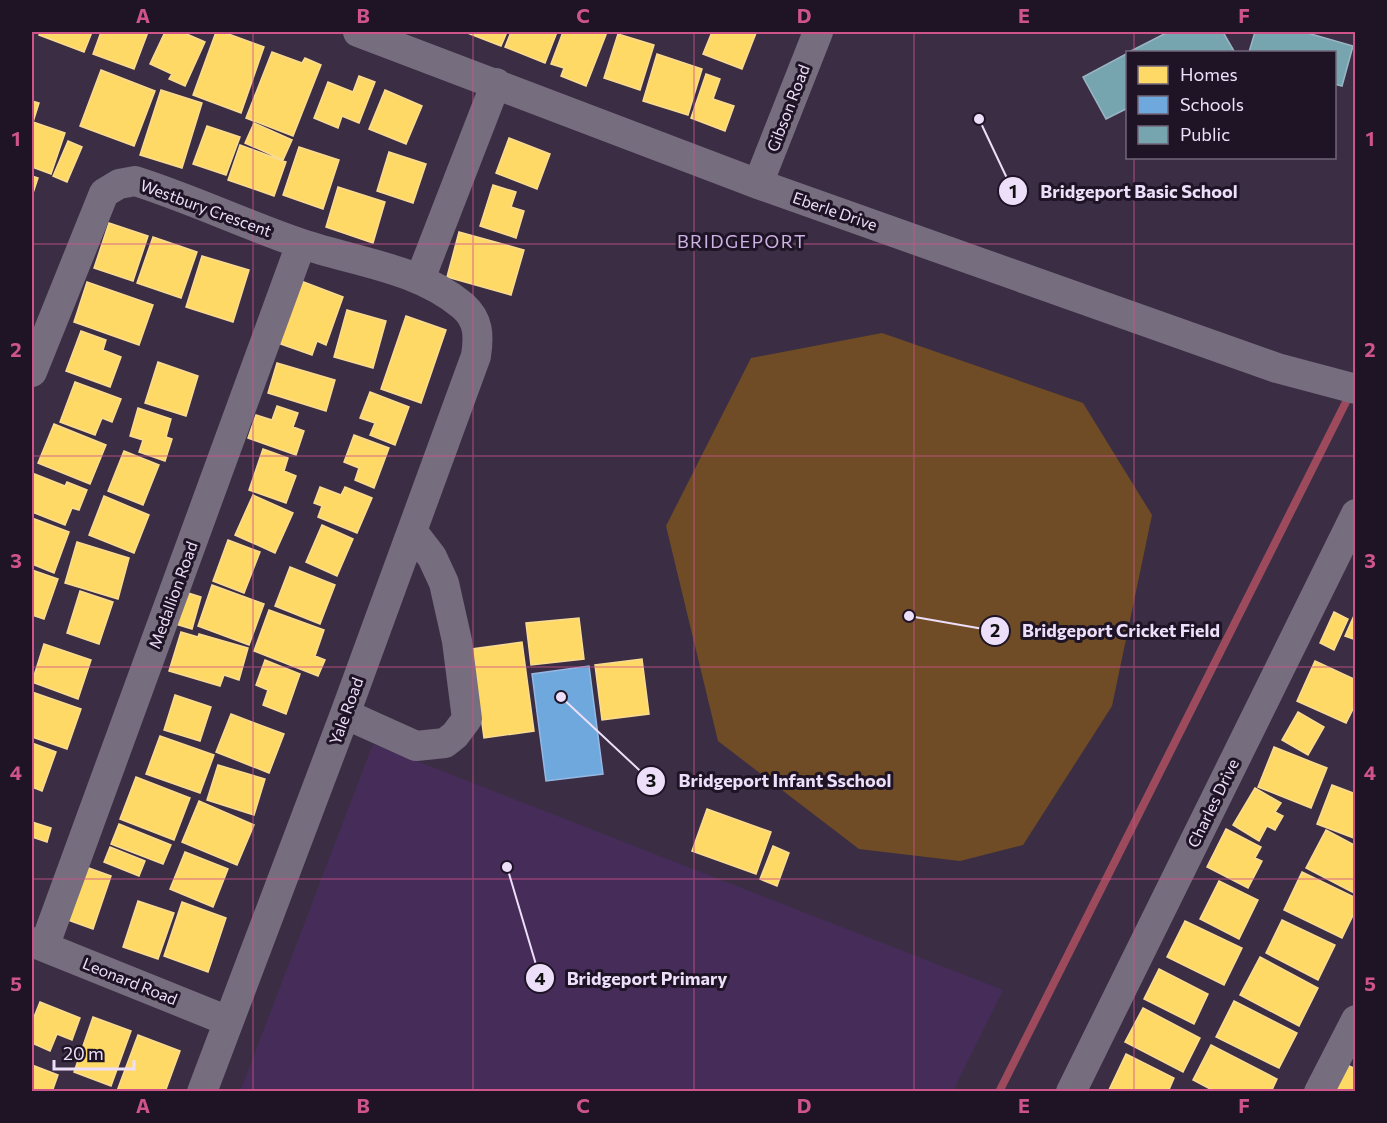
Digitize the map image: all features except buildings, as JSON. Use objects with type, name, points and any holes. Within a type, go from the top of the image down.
[{"type":"street","name":"Eberle Drive","points":[[358,32],[758,184],[1277,368],[1315,376],[1356,389]]},
{"type":"street","name":"Gibson Road","points":[[758,184],[818,32]]},
{"type":"street","points":[[420,279],[496,83]]},
{"type":"street","name":"Westbury Crescent","points":[[32,372],[104,193],[119,184],[135,181],[301,244],[420,279],[462,306],[472,315],[477,327]]},
{"type":"street","name":"Medallion Road","points":[[38,945],[301,244]]},
{"type":"street","name":"Yale Road","points":[[202,1092],[345,714],[476,356],[477,327]]},
{"type":"street","name":"Charles Drive","points":[[1071,1092],[1345,561],[1356,514]]},
{"type":"street","points":[[345,714],[416,746],[445,743],[455,735],[467,719],[457,641],[444,583],[432,557],[412,531]]},
{"type":"street","name":"Leonard Road","points":[[38,945],[228,1021]]},
{"type":"street","points":[[1319,1092],[1356,1020]]},
{"type":"shaded area","points":[[882,333],[1083,403],[1152,515],[1112,706],[1023,845],[960,861],[859,849],[718,741],[666,526],[751,358]]},
{"type":"shaded area","points":[[373,744],[1003,990],[953,1091],[240,1092]]},
{"type":"waterway","points":[[999,1092],[1351,392]]},
{"type":"place","name":"Bridgeport Basic School","points":[[979,119]]},
{"type":"place","name":"Bridgeport Cricket Field","points":[[909,616]]},
{"type":"place","name":"Bridgeport Infant Sschool","points":[[561,697]]},
{"type":"place","name":"Bridgeport Primary","points":[[507,867]]},
{"type":"district","name":"BRIDGEPORT","points":[[742,242]]}]
